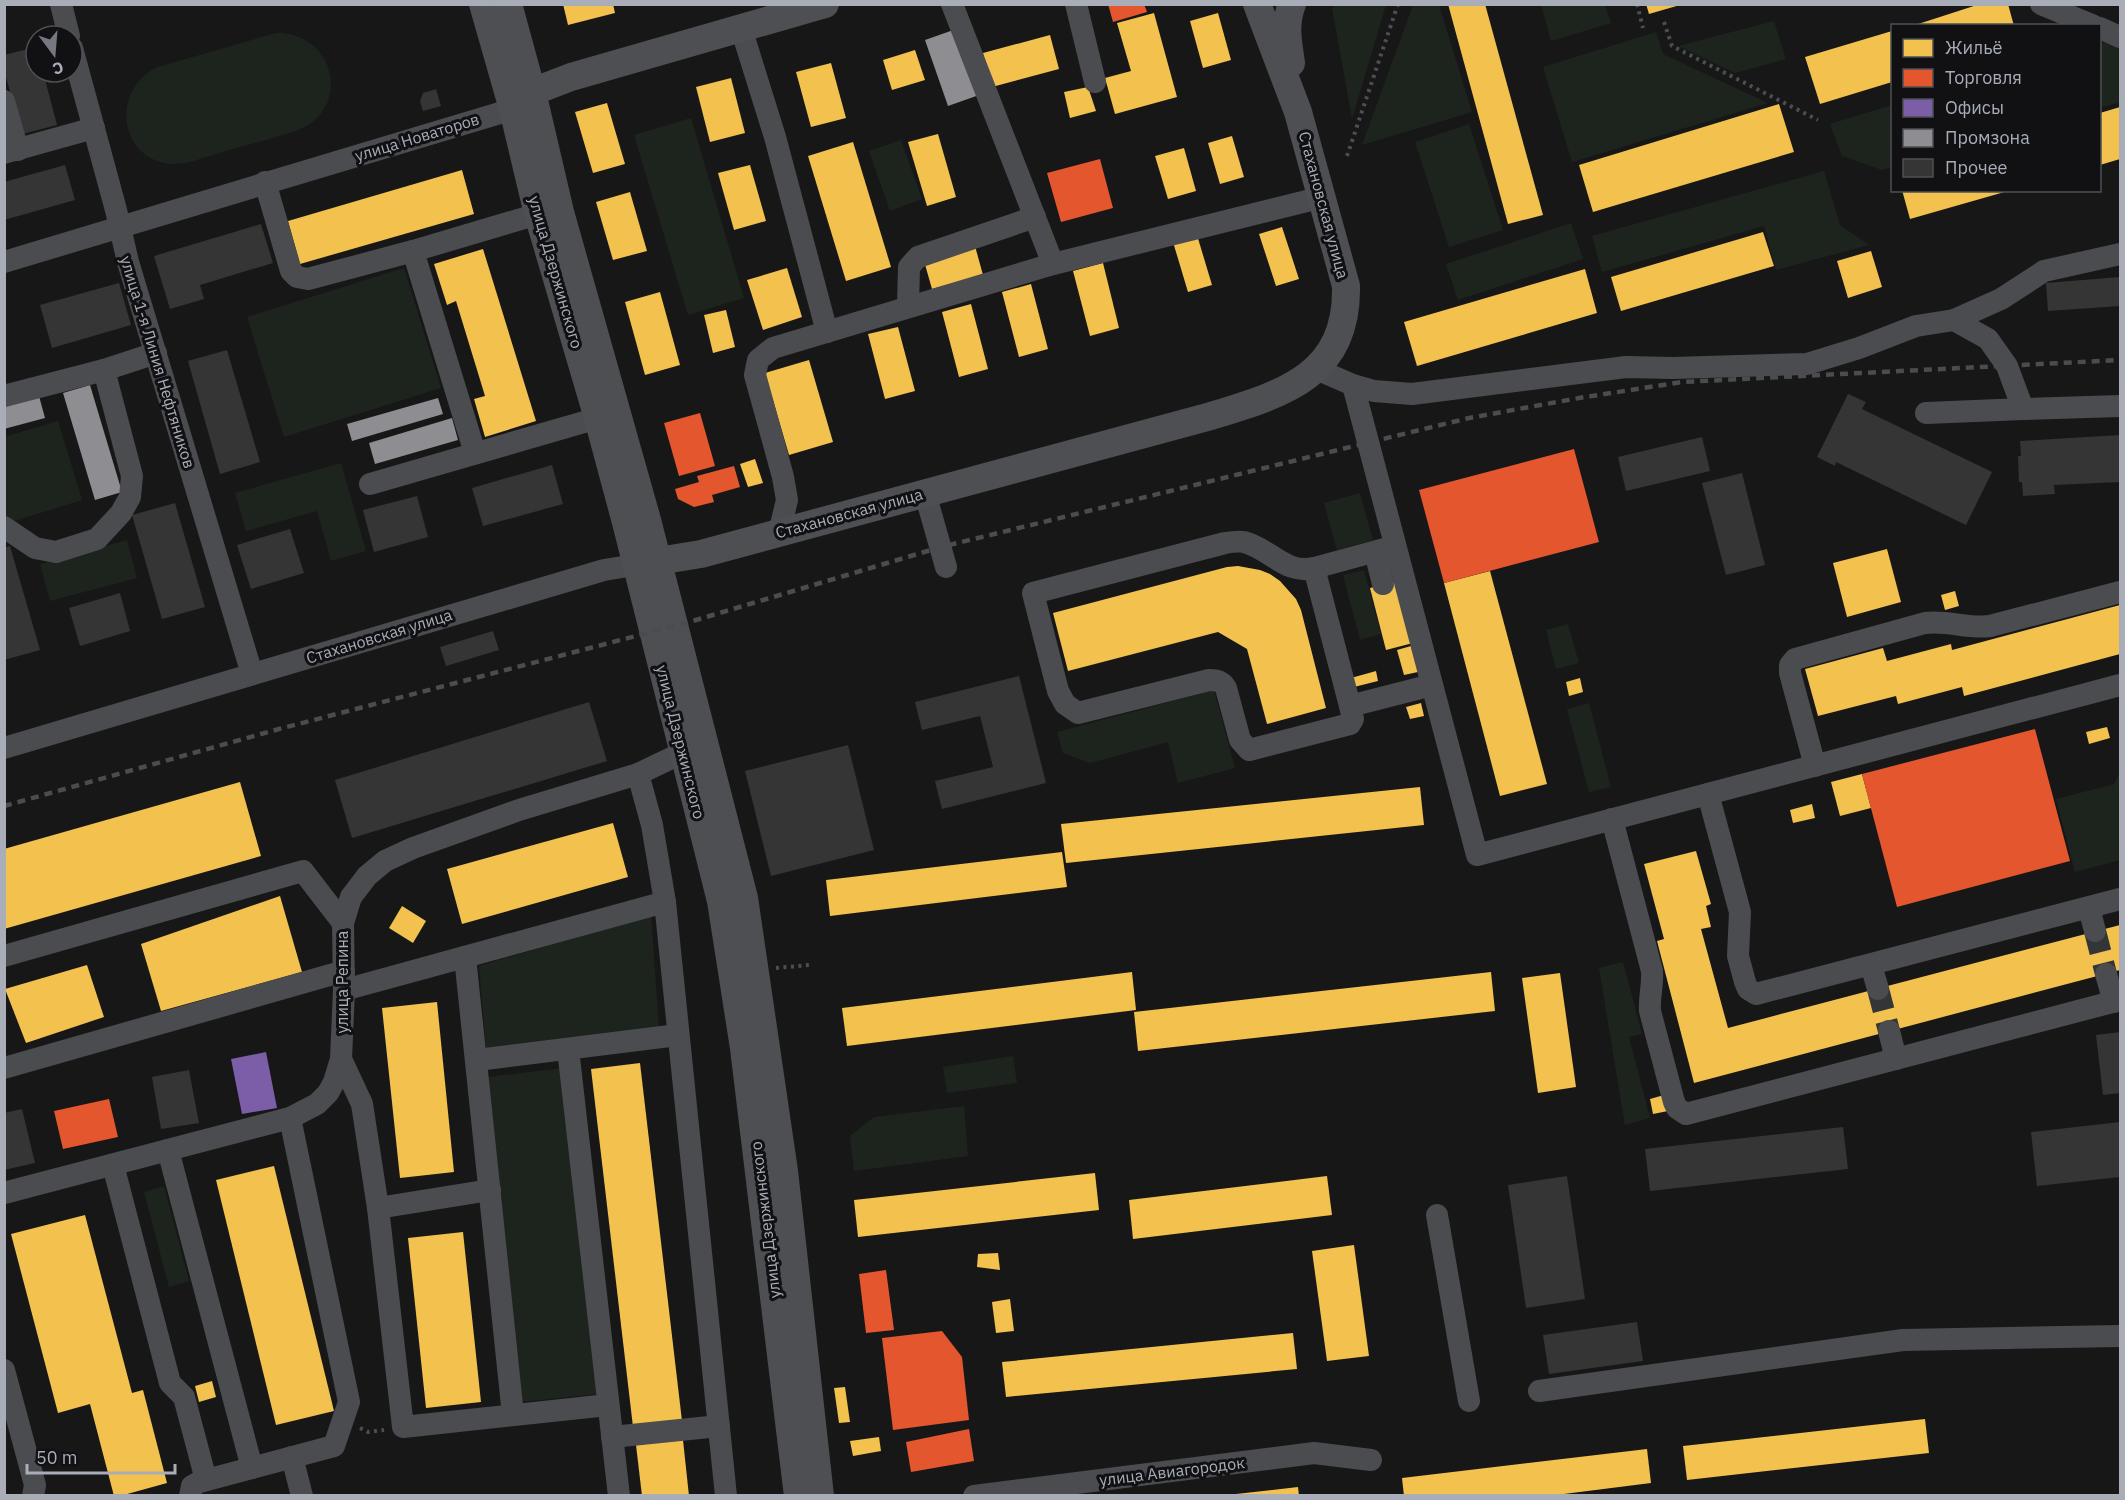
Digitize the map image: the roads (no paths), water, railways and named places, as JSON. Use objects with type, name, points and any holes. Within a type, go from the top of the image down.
[{"type":"main road","name":"улица Дзержинского","points":[[483,4],[523,100],[560,212],[601,352],[647,563],[684,752],[721,902],[742,1037],[798,1496]]},
{"type":"main road","name":"улица Дзержинского","points":[[508,4],[538,214],[598,418],[647,563],[744,898],[784,1171],[820,1496]]},
{"type":"main road","name":"улица Новаторов","points":[[523,100],[571,77],[825,4]]},
{"type":"main road","name":"Стахановская улица","points":[[647,563],[701,554],[1230,410],[1269,398],[1296,384],[1316,369],[1329,354],[1340,333],[1346,304],[1342,269],[1298,112],[1257,4]]},
{"type":"main road","points":[[1292,4],[1286,31],[1298,112]]},
{"type":"street","points":[[61,4],[66,24]]},
{"type":"street","points":[[952,4],[1053,264]]},
{"type":"street","points":[[1076,4],[1095,82]]},
{"type":"street","points":[[2041,4],[2089,24]]},
{"type":"street","points":[[741,28],[776,137],[826,332]]},
{"type":"street","points":[[2101,28],[2121,37]]},
{"type":"street","name":"улица 1-я Линия Нефтяников","points":[[82,84],[156,353],[252,674]]},
{"type":"street","name":"улица Новаторов","points":[[4,262],[120,228],[523,100]]},
{"type":"street","points":[[4,101],[11,152],[94,128]]},
{"type":"street","points":[[266,182],[291,271],[297,277],[308,279],[538,214]]},
{"type":"street","points":[[779,533],[787,500],[783,477],[755,375],[758,360],[773,348],[1053,264],[1323,197]]},
{"type":"street","points":[[908,308],[909,267],[918,257],[1035,217]]},
{"type":"street","points":[[413,251],[476,453]]},
{"type":"street","points":[[1316,369],[1353,385],[1374,391],[1412,394],[1626,366],[1673,368],[1807,364],[1859,348],[1916,326],[1954,320],[2001,299],[2044,271],[2121,254]]},
{"type":"street","points":[[1954,320],[1988,339],[2007,366],[2023,409]]},
{"type":"street","points":[[4,396],[104,370],[156,353]]},
{"type":"street","points":[[4,527],[35,548],[56,552],[97,538],[121,513],[130,497],[132,476],[104,370]]},
{"type":"street","points":[[1353,385],[1385,549],[1432,685],[1477,855],[1815,766],[1844,768],[2001,727],[2121,685]]},
{"type":"street","points":[[1926,413],[2121,406]]},
{"type":"street","points":[[370,484],[598,418]]},
{"type":"street","points":[[925,493],[946,567]]},
{"type":"street","points":[[1314,568],[1353,719],[1350,724],[1249,750],[1240,740],[1226,688],[1217,680],[1209,680],[1078,713],[1065,704],[1058,691],[1033,593],[1225,543],[1241,541],[1252,544],[1298,570],[1314,568],[1385,549]]},
{"type":"street","points":[[1383,584],[1385,549]]},
{"type":"street","name":"Стахановская улица","points":[[4,748],[604,570],[647,563]]},
{"type":"street","points":[[1815,766],[1790,672],[1790,665],[1795,659],[1925,623],[1939,621],[1977,628],[1990,626],[2121,592]]},
{"type":"street","points":[[1350,706],[1432,685]]},
{"type":"street","name":"улица Репина","points":[[4,1193],[290,1118],[317,1104],[328,1093],[341,1059],[344,980],[343,923],[351,897],[368,876],[385,861],[413,848],[519,810],[638,774],[684,752]]},
{"type":"street","points":[[638,774],[652,825],[665,902],[726,1496]]},
{"type":"street","points":[[1708,794],[1740,912],[1741,922],[1737,947],[1745,982],[1748,989],[1756,994],[2121,899]]},
{"type":"street","points":[[1612,819],[1652,971],[1650,1011],[1674,1102],[1677,1108],[1686,1114],[2117,1001],[2106,974]]},
{"type":"street","points":[[4,956],[303,871],[343,923]]},
{"type":"street","points":[[4,1068],[344,980],[465,957],[665,902]]},
{"type":"street","points":[[2089,908],[2095,932]]},
{"type":"street","points":[[465,957],[513,1415]]},
{"type":"street","points":[[1871,965],[1878,989]]},
{"type":"street","points":[[1889,1031],[1896,1059]]},
{"type":"street","points":[[477,1060],[678,1035]]},
{"type":"street","points":[[568,1049],[619,1496]]},
{"type":"street","points":[[341,1059],[362,1104],[378,1208],[403,1427],[608,1405]]},
{"type":"street","points":[[113,1165],[170,1383],[184,1397],[198,1488],[252,1468],[334,1446],[349,1402],[290,1118]]},
{"type":"street","points":[[168,1150],[252,1468]]},
{"type":"street","points":[[378,1208],[490,1190]]},
{"type":"street","points":[[1437,1215],[1469,1401]]},
{"type":"street","points":[[1539,1391],[1903,1340],[2121,1336]]},
{"type":"street","points":[[4,1370],[35,1485],[33,1496]]},
{"type":"street","points":[[612,1437],[719,1426]]},
{"type":"street","name":"улица Авиагородок","points":[[974,1496],[1314,1453],[1371,1460]]},
{"type":"street","points":[[292,1457],[302,1496]]},
{"type":"tunnel","points":[[2095,931],[2106,974]]},
{"type":"tunnel","points":[[1878,989],[1889,1031]]},
{"type":"railway","points":[[4,806],[279,729],[686,623],[941,547],[1469,418],[1682,382],[2120,360]]}]
